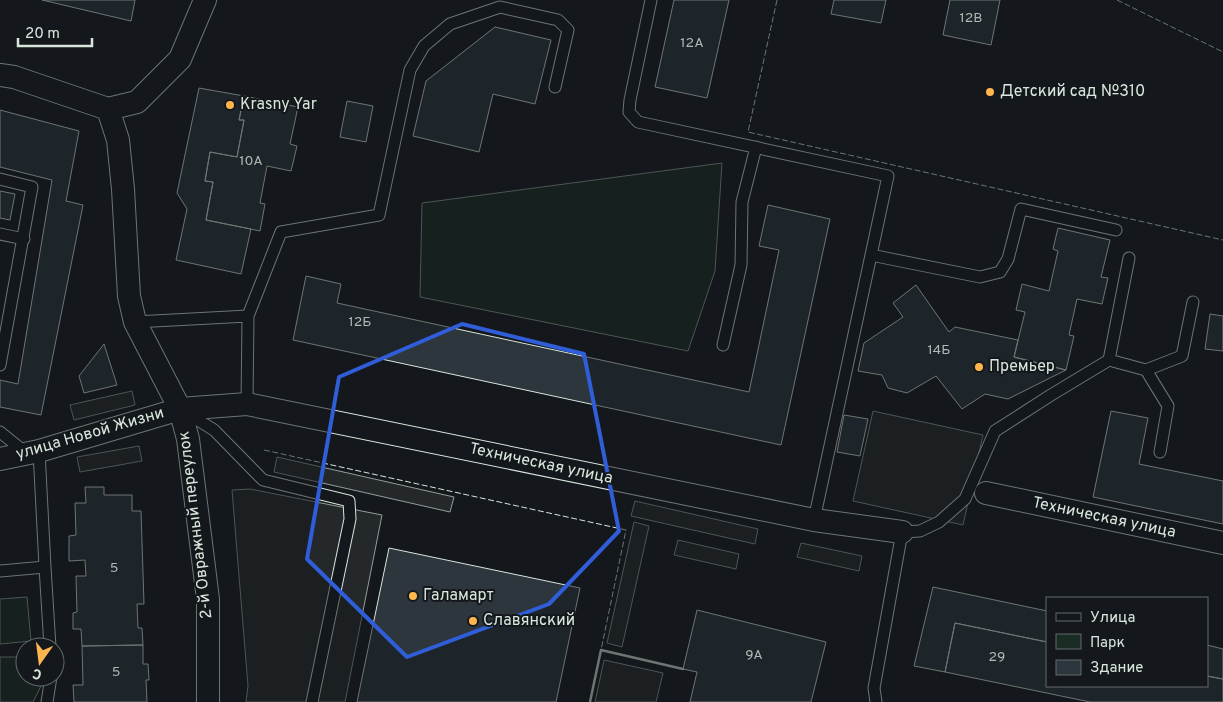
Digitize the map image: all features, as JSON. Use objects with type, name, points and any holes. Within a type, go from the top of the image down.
[{"type":"street","points":[[0,75],[14,77],[108,109],[137,102],[180,59],[205,0]]},
{"type":"street","name":"2-й Овражный переулок","points":[[108,109],[118,140],[130,296],[135,322],[180,408],[188,439],[208,600],[208,702]]},
{"type":"street","name":"Техническая улица","points":[[180,408],[247,404],[814,520],[902,532]]},
{"type":"street","name":"улица Новой Жизни","points":[[0,459],[33,453],[180,408]]},
{"type":"street","name":"Техническая улица","points":[[986,493],[1223,542]]},
{"type":"lane","points":[[651,0],[630,100],[629,112],[638,122],[888,176],[814,520]]},
{"type":"lane","points":[[247,404],[248,316],[281,232],[379,215],[410,70],[424,46],[450,24],[500,7],[558,20],[568,30],[555,87]]},
{"type":"lane","points":[[723,345],[740,265],[742,202],[756,148]]},
{"type":"lane","points":[[0,180],[32,187],[0,366]]},
{"type":"lane","points":[[871,255],[980,277],[1000,272],[1008,259],[1021,210],[1116,230]]},
{"type":"lane","points":[[0,234],[24,239]]},
{"type":"lane","points":[[1109,360],[1130,258]]},
{"type":"lane","points":[[876,702],[874,688],[902,532],[920,531],[939,522],[965,499],[995,431],[1051,395],[1109,360],[1146,370],[1182,356],[1193,302]]},
{"type":"lane","points":[[135,322],[248,316]]},
{"type":"lane","points":[[1146,370],[1168,406],[1160,452]]},
{"type":"lane","points":[[180,408],[214,430],[263,480],[349,501],[350,519],[312,702]]},
{"type":"lane","points":[[0,432],[33,453],[45,567],[49,637]]},
{"type":"lane","points":[[0,571],[45,567]]},
{"type":"lane","points":[[47,702],[49,687]]},
{"type":"highlighted area","points":[[462,324],[584,354],[619,531],[549,604],[407,657],[307,559],[339,377]]},
{"type":"green space","points":[[722,163],[715,271],[688,351],[420,297],[422,203]]},
{"type":"green space","points":[[27,597],[31,637],[15,637],[15,643],[0,644],[0,599]]},
{"type":"green space","points":[[0,657],[15,657],[15,687],[40,687],[33,702],[0,702]]},
{"type":"shaded area","points":[[132,391],[135,405],[74,420],[70,405]]},
{"type":"shaded area","points":[[873,411],[983,435],[963,525],[853,501]]},
{"type":"shaded area","points":[[139,446],[142,461],[80,472],[77,457]]},
{"type":"shaded area","points":[[277,457],[454,497],[450,512],[274,472]]},
{"type":"shaded area","points":[[250,489],[382,515],[345,702],[246,702],[248,686],[232,490]]},
{"type":"shaded area","points":[[635,501],[758,529],[755,544],[631,516]]},
{"type":"shaded area","points":[[634,522],[649,526],[622,647],[607,643]]},
{"type":"shaded area","points":[[678,540],[739,554],[736,569],[674,555]]},
{"type":"shaded area","points":[[801,543],[862,556],[859,571],[797,557]]},
{"type":"shaded area","points":[[604,660],[663,673],[656,702],[595,702]]},
{"type":"building","points":[[42,0],[135,0],[131,21]]},
{"type":"building","points":[[674,0],[729,0],[707,98],[655,87]]},
{"type":"building","points":[[834,0],[886,0],[881,23],[831,14]]},
{"type":"building","points":[[950,0],[1000,0],[991,45],[943,35]]},
{"type":"building","points":[[495,27],[551,40],[535,104],[493,94],[479,152],[413,136],[426,81]]},
{"type":"building","points":[[199,88],[244,96],[239,120],[244,120],[237,157],[210,152],[205,181],[213,182],[206,220],[251,229],[241,274],[176,260],[187,209],[177,193]]},
{"type":"building","points":[[244,96],[298,107],[290,144],[297,146],[291,171],[267,166],[260,203],[265,204],[260,231],[206,220],[213,182],[205,181],[210,152],[237,157],[244,120],[239,120]]},
{"type":"building","points":[[347,101],[373,106],[366,142],[340,137]]},
{"type":"building","points":[[0,110],[79,131],[66,201],[83,205],[41,415],[0,407],[0,380],[18,384],[52,180],[0,167]]},
{"type":"building","points":[[0,191],[15,194],[10,220],[0,218]]},
{"type":"building","points":[[768,205],[830,219],[781,445],[293,340],[306,276],[341,284],[337,303],[749,392],[779,250],[759,246]]},
{"type":"building","points":[[1058,228],[1110,240],[1101,277],[1108,278],[1102,304],[1077,299],[1069,335],[1074,336],[1066,370],[1014,357],[1025,312],[1016,310],[1022,284],[1049,291],[1058,251],[1053,249]]},
{"type":"building","points":[[916,285],[949,332],[955,327],[1018,340],[1014,357],[1066,370],[1008,399],[985,394],[962,409],[936,376],[907,393],[888,388],[882,375],[858,371],[864,343],[903,317],[893,303]]},
{"type":"building","points":[[1210,314],[1223,316],[1223,351],[1205,349]]},
{"type":"building","points":[[104,344],[117,385],[84,393],[79,376]]},
{"type":"building","points":[[1111,411],[1148,418],[1139,464],[1223,481],[1223,524],[1093,497]]},
{"type":"building","points":[[844,415],[868,419],[860,456],[837,452]]},
{"type":"building","points":[[85,487],[104,487],[104,495],[132,495],[132,511],[141,511],[144,604],[137,604],[138,628],[142,628],[143,645],[82,646],[81,629],[73,629],[73,613],[77,612],[76,576],[86,576],[85,560],[69,561],[69,536],[76,535],[75,503],[86,503]]},
{"type":"building","name":"Славянский","points":[[389,548],[580,588],[556,702],[357,702]]},
{"type":"building","points":[[933,587],[1046,611],[1046,642],[955,623],[945,672],[914,666]]},
{"type":"building","points":[[697,610],[826,642],[811,702],[690,702],[697,672],[683,669]]},
{"type":"building","points":[[955,623],[1046,642],[1046,687],[1208,687],[1208,676],[1223,679],[1223,702],[1090,702],[945,672]]},
{"type":"building","points":[[143,645],[143,664],[148,664],[149,680],[146,680],[147,702],[74,702],[73,685],[83,685],[82,646]]},
{"type":"building","points":[[1208,645],[1223,649],[1223,679],[1208,676]]},
{"type":"fence","points":[[777,0],[748,132],[1223,240]]},
{"type":"fence","points":[[1117,0],[1223,52]]},
{"type":"fence","points":[[264,450],[626,530],[601,650]]},
{"type":"wall","points":[[590,702],[601,650],[683,669]]},
{"type":"place","name":"Детский сад №310","points":[[990,92]]},
{"type":"place","name":"Krasny Yar","points":[[230,105]]},
{"type":"place","name":"Премьер","points":[[979,367]]},
{"type":"place","name":"Галамарт","points":[[413,596]]},
{"type":"place","name":"Славянский","points":[[473,621]]}]
